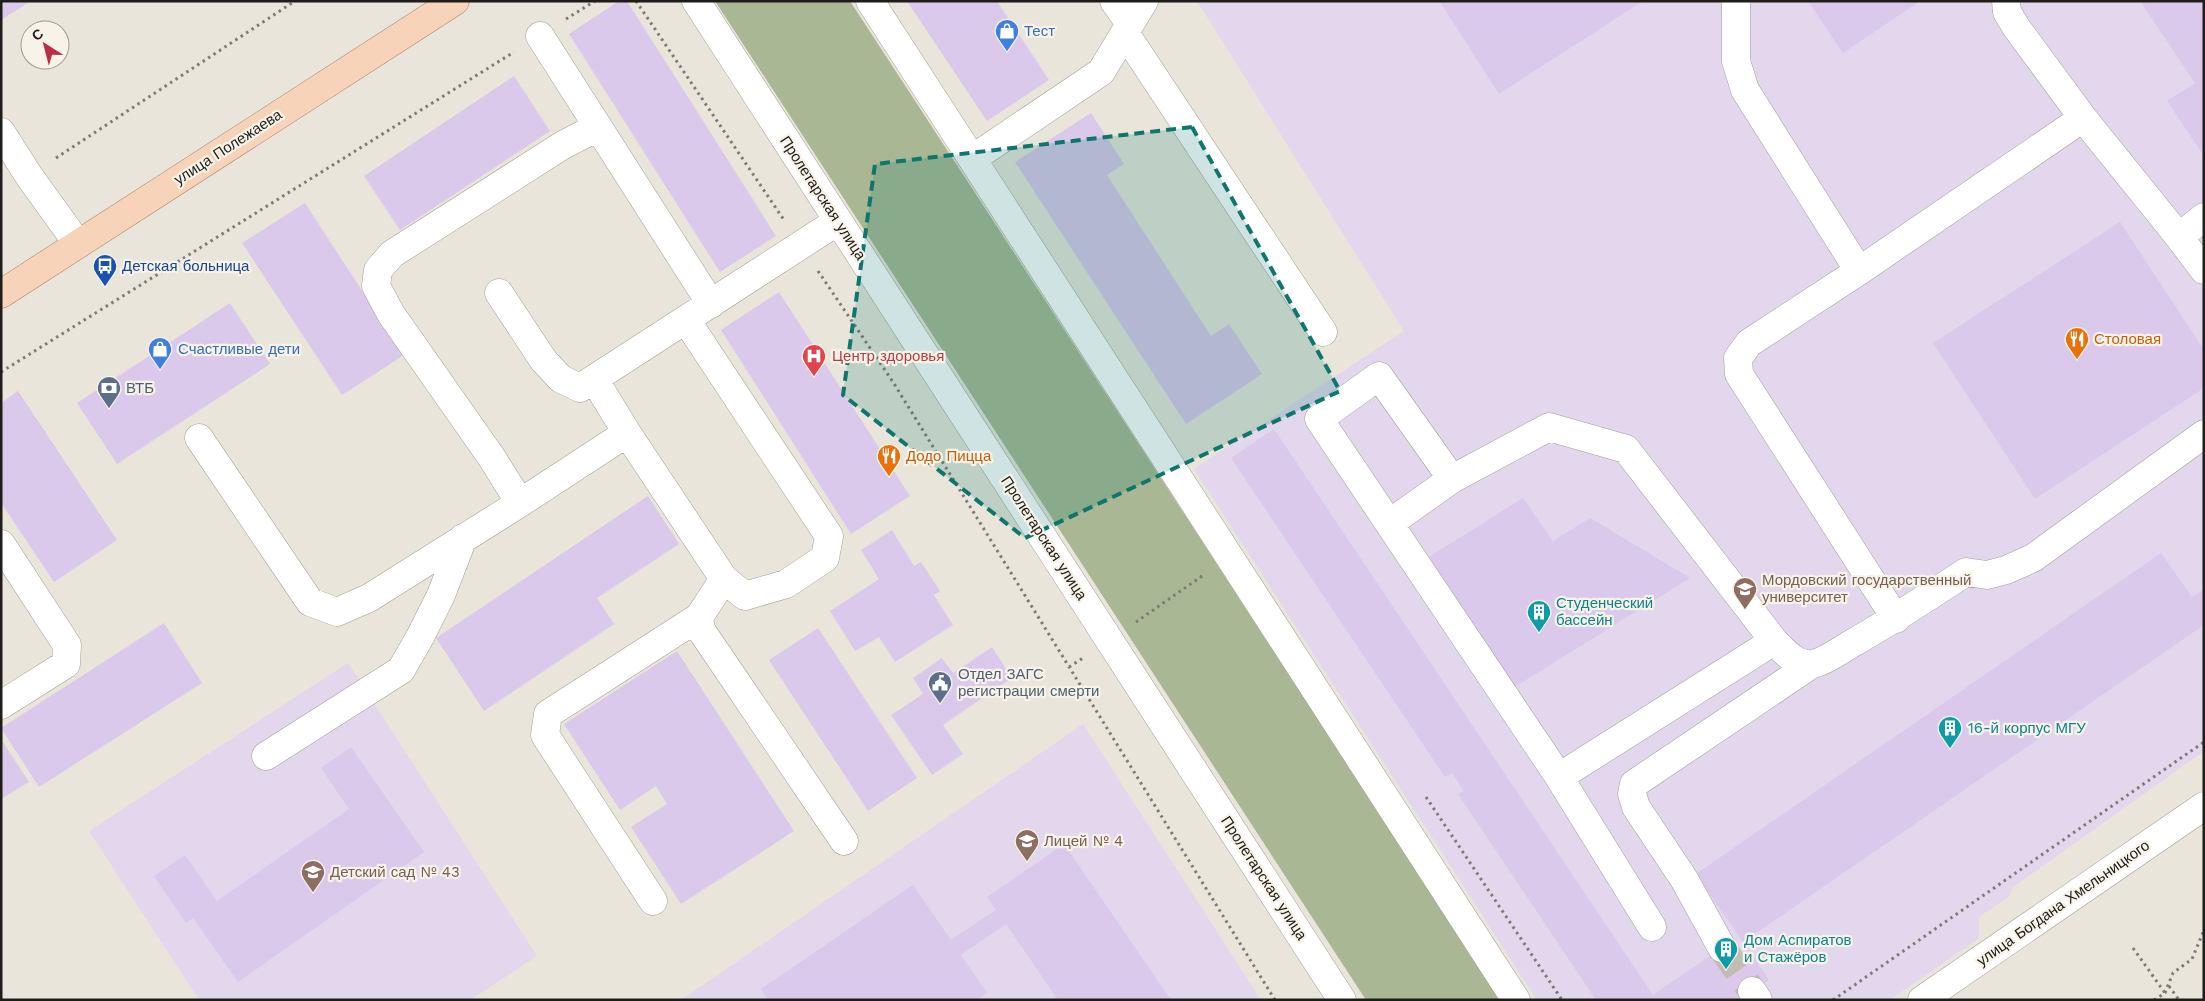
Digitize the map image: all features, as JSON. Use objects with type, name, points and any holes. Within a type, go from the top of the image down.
[{"type":"main road","name":"улица Полежаева","points":[[1,294],[455,1]]},
{"type":"street","name":"Пролетарская улица","points":[[696,1],[1342,1000]]},
{"type":"street","points":[[870,1],[1516,1000]]},
{"type":"street","points":[[1114,1],[1127,29],[1323,332]]},
{"type":"street","points":[[972,158],[1101,72],[1144,1]]},
{"type":"street","points":[[1736,1],[1736,61],[1744,90],[1859,271]]},
{"type":"street","points":[[2006,1],[2008,12],[2016,28],[2084,118],[2204,270]]},
{"type":"street","points":[[540,36],[711,304]]},
{"type":"street","points":[[1896,619],[1739,374],[1738,358],[1749,342],[1859,271],[2084,118]]},
{"type":"street","points":[[520,503],[492,458],[391,314],[376,286],[378,270],[392,254],[563,145],[598,127]]},
{"type":"street","points":[[1,132],[29,176],[78,244]]},
{"type":"street","points":[[2179,237],[2204,217]]},
{"type":"street","points":[[499,293],[544,361],[561,379],[580,388],[838,221]]},
{"type":"street","points":[[594,379],[627,433],[724,579],[745,596],[786,584],[825,558],[829,536],[686,320]]},
{"type":"street","points":[[1452,479],[1379,376],[1319,419],[1558,777],[1652,927]]},
{"type":"street","points":[[1390,523],[1452,479],[1549,427],[1626,450],[1774,641],[1786,654],[1800,662],[1812,664]]},
{"type":"street","points":[[199,438],[310,602],[337,612],[369,598],[627,433]]},
{"type":"street","points":[[1722,948],[1684,879],[1636,807],[1632,794],[1634,784],[1812,664],[1825,659],[1896,619],[1966,572],[1987,575],[2006,570],[2033,558],[2204,434]]},
{"type":"street","points":[[266,756],[402,670],[441,595],[464,538]]},
{"type":"street","points":[[1,544],[67,645],[66,664],[1,705]]},
{"type":"street","points":[[653,901],[545,735],[548,714],[699,616],[724,579]]},
{"type":"street","points":[[699,616],[701,630],[844,841]]},
{"type":"street","points":[[1558,777],[1774,641]]},
{"type":"street","name":"улица Богдана Хмельницкого","points":[[1922,1000],[2204,806]]},
{"type":"path","points":[[29,176],[295,1]]},
{"type":"path","points":[[1,372],[595,1]]},
{"type":"path","points":[[636,1],[893,382],[1275,1000]]},
{"type":"path","points":[[1069,667],[1230,557]]},
{"type":"path","points":[[1833,1000],[2204,742]]},
{"type":"path","points":[[2154,1000],[2165,993],[2173,973],[2192,959],[2204,930]]},
{"type":"path","points":[[2133,948],[2165,993]]},
{"type":"path","points":[[2169,986],[2179,1000]]},
{"type":"highlighted area","points":[[1192,127],[1340,391],[1025,538],[843,395],[875,164]]},
{"type":"shaded area","name":"Мордовский государственный университет","points":[[1197,1],[2204,1],[2204,751],[2012,888],[2010,896],[1979,917],[1979,938],[1890,1000],[1537,1000],[1194,469],[1404,331]]},
{"type":"shaded area","name":"Детский сад № 43","points":[[348,663],[537,956],[470,1000],[199,1000],[89,831]]},
{"type":"shaded area","name":"Лицей № 4","points":[[1083,724],[1261,1000],[681,1000]]},
{"type":"green space","points":[[715,1],[850,1],[1501,1000],[1366,1000]]},
{"type":"building","points":[[1,1],[31,1],[1,20]]},
{"type":"building","points":[[619,1],[627,1],[776,236],[720,272],[569,34]]},
{"type":"building","points":[[907,1],[997,1],[1049,80],[987,121]]},
{"type":"building","points":[[1441,1],[1494,2],[1643,1],[1499,94]]},
{"type":"building","points":[[1808,1],[1920,1],[1843,53]]},
{"type":"building","points":[[2140,1],[2204,1],[2204,156],[2167,101],[2195,83]]},
{"type":"building","points":[[514,76],[550,131],[400,230],[364,176]]},
{"type":"building","points":[[1091,113],[1124,164],[1107,175],[1211,336],[1229,324],[1262,374],[1186,424],[1015,162]]},
{"type":"building","points":[[305,203],[404,355],[342,395],[242,243]]},
{"type":"building","points":[[2120,222],[2204,350],[2204,388],[2035,499],[1933,343]]},
{"type":"building","points":[[779,292],[910,496],[851,534],[721,330]]},
{"type":"building","points":[[230,303],[270,364],[117,464],[77,403]]},
{"type":"building","points":[[18,391],[117,540],[54,582],[1,503],[1,403]]},
{"type":"building","points":[[1274,429],[1653,995],[1729,943],[1741,960],[1751,953],[1769,980],[1739,1000],[1596,1000],[1458,794],[1464,791],[1452,773],[1445,777],[1231,458]]},
{"type":"building","points":[[648,496],[679,544],[597,598],[614,624],[484,711],[436,638]]},
{"type":"building","name":"Студенческий бассейн","points":[[1523,498],[1553,541],[1590,518],[1690,578],[1513,688],[1429,557]]},
{"type":"building","points":[[892,530],[914,566],[921,562],[940,591],[934,595],[953,625],[895,662],[879,637],[855,651],[830,611],[879,579],[861,550]]},
{"type":"building","name":"16-й корпус МГУ","points":[[2161,553],[2192,597],[2204,589],[2204,625],[1743,942],[1696,874]]},
{"type":"building","points":[[164,623],[202,683],[39,787],[1,728]]},
{"type":"building","points":[[818,628],[917,778],[868,811],[769,660]]},
{"type":"building","name":"Отдел ЗАГС регистрации смерти","points":[[992,647],[1012,678],[943,725],[963,754],[932,775],[891,715],[923,694],[913,678],[942,658],[953,673]]},
{"type":"building","points":[[677,651],[794,831],[681,904],[631,827],[667,804],[656,786],[620,810],[564,724]]},
{"type":"building","points":[[1,739],[29,782],[1,799]]},
{"type":"building","points":[[351,747],[424,852],[238,982],[193,918],[186,923],[154,876],[185,855],[217,901],[349,809],[321,768]]},
{"type":"building","points":[[1064,844],[1171,1000],[1058,1000],[1006,924],[961,955],[987,993],[977,1000],[768,1000],[761,989],[913,885],[951,940],[996,910],[987,897]]},
{"type":"tunnel","points":[[1722,948],[1752,991]]},
{"type":"place","name":"Тест","points":[[1007,52]]},
{"type":"place","name":"Детская больница","points":[[105,287]]},
{"type":"place","name":"Столовая","points":[[2077,360]]},
{"type":"place","name":"Счастливые дети","points":[[160,370]]},
{"type":"place","name":"Центр здоровья","points":[[814,377]]},
{"type":"place","name":"ВТБ","points":[[109,409]]},
{"type":"place","name":"Додо Пицца","points":[[889,477]]},
{"type":"place","name":"Мордовский государственный университет","points":[[1745,610]]},
{"type":"place","name":"Студенческий бассейн","points":[[1539,633]]},
{"type":"place","name":"Отдел ЗАГС регистрации смерти","points":[[940,704]]},
{"type":"place","name":"16-й корпус МГУ","points":[[1950,749]]},
{"type":"place","name":"Лицей № 4","points":[[1027,862]]},
{"type":"place","name":"Детский сад № 43","points":[[313,893]]},
{"type":"place","name":"Дом Аспиратов и Стажёров","points":[[1726,970]]}]
